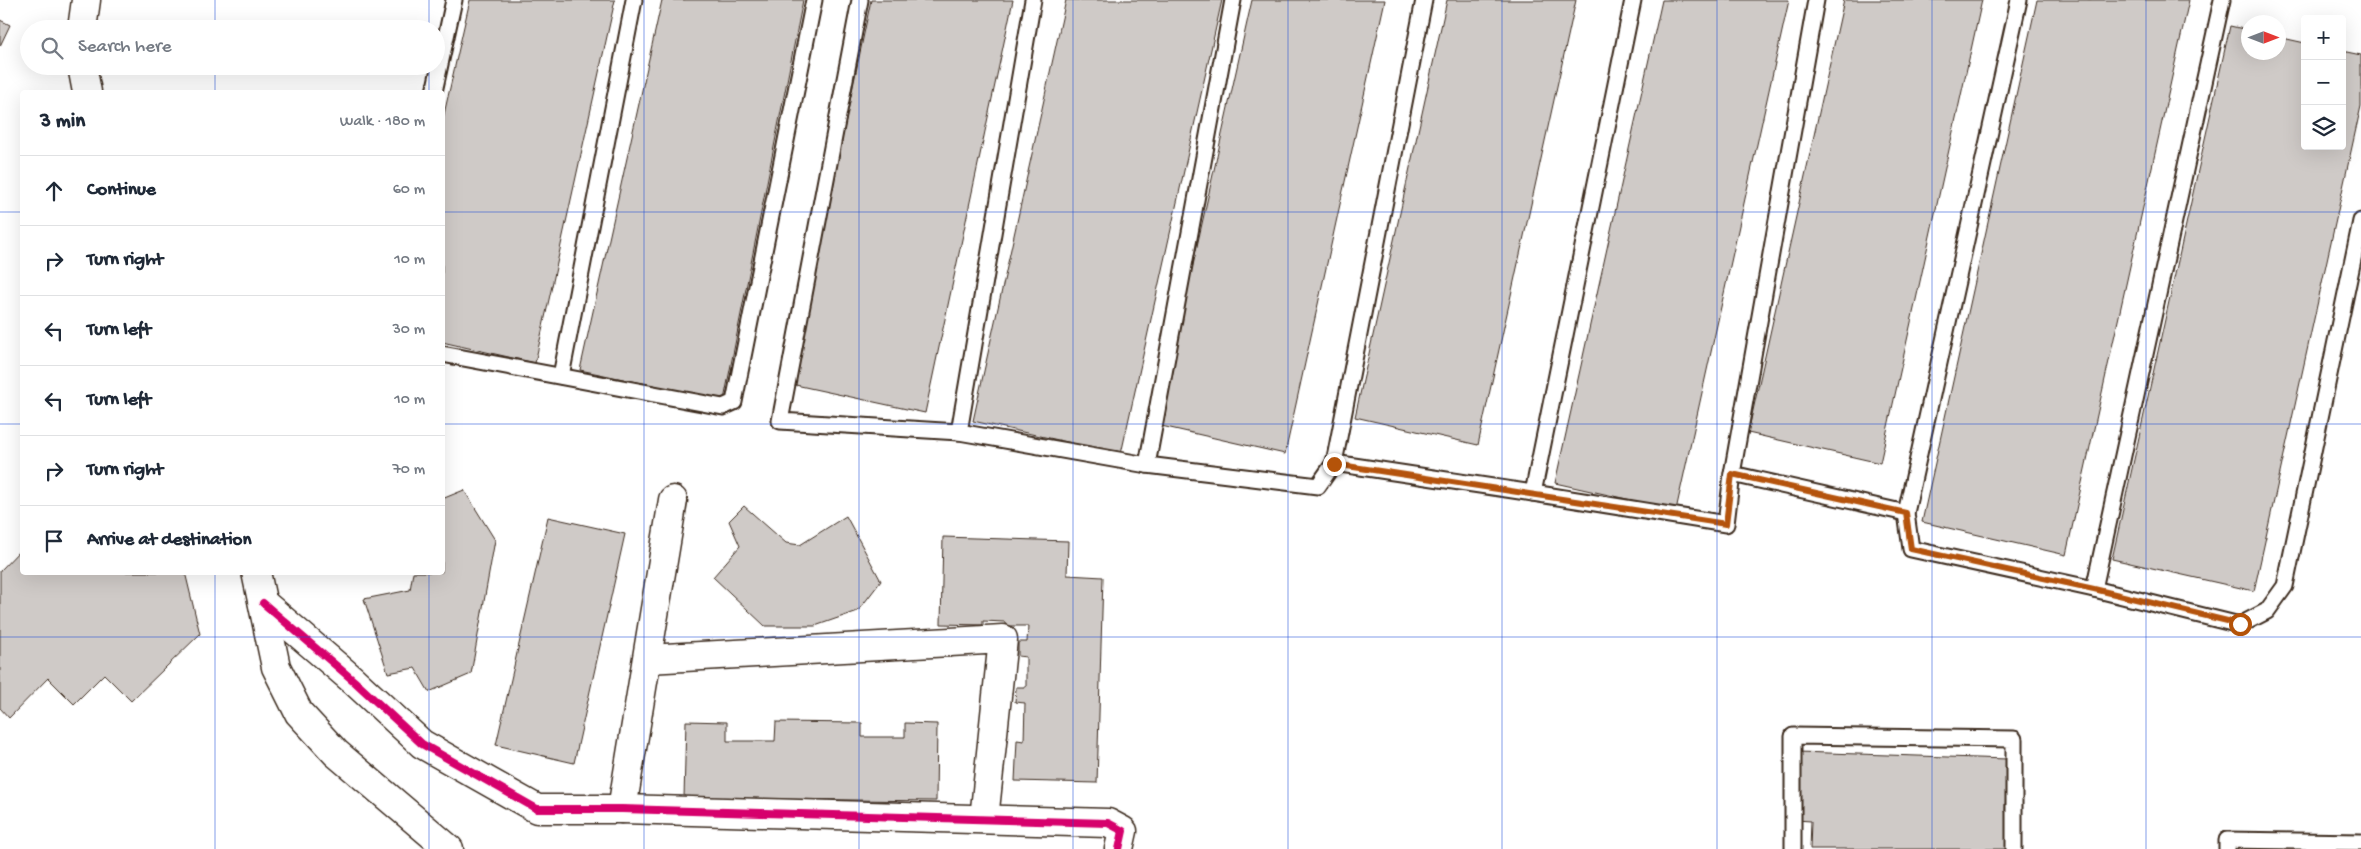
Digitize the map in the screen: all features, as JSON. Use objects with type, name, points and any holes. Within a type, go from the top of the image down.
[{"type":"street","points":[[83,20],[86,0]]},
{"type":"street","points":[[84,75],[87,90]]},
{"type":"street","points":[[622,809],[673,500]]},
{"type":"street","points":[[257,575],[276,667],[299,713],[336,753],[449,849]]},
{"type":"street","points":[[263,603],[354,680],[422,744],[537,809],[622,809],[1108,823],[1123,831],[1120,849]]},
{"type":"street","points":[[648,659],[1003,639],[984,819]]},
{"type":"lane","points":[[445,41],[454,0]]},
{"type":"lane","points":[[561,376],[634,0]]},
{"type":"lane","points":[[445,355],[723,407],[734,402],[814,0]]},
{"type":"lane","points":[[860,0],[780,421],[959,432],[1146,465],[1318,486],[1334,464],[1424,0]]},
{"type":"lane","points":[[959,432],[1033,0]]},
{"type":"lane","points":[[1146,465],[1233,0]]},
{"type":"lane","points":[[1534,493],[1633,0]]},
{"type":"lane","points":[[1334,464],[1534,493],[1726,524],[1732,474],[1816,0]]},
{"type":"lane","points":[[2019,0],[1906,513],[1911,549],[2094,589],[2240,624],[2267,611],[2285,586],[2361,221]]},
{"type":"lane","points":[[2094,589],[2222,0]]},
{"type":"lane","points":[[434,90],[438,75]]},
{"type":"lane","points":[[1732,474],[1906,513]]},
{"type":"lane","points":[[1793,849],[1794,736],[2014,740],[2014,849]]},
{"type":"lane","points":[[2227,849],[2227,840],[2361,842]]},
{"type":"building","points":[[470,0],[615,0],[535,363],[445,343],[445,110]]},
{"type":"building","points":[[662,0],[803,0],[724,400],[580,370]]},
{"type":"building","points":[[871,0],[1013,0],[925,413],[791,384]]},
{"type":"building","points":[[1066,0],[1222,0],[1121,454],[973,421]]},
{"type":"building","points":[[1252,0],[1385,0],[1285,454],[1157,425]]},
{"type":"building","points":[[1447,0],[1576,0],[1478,445],[1355,417]]},
{"type":"building","points":[[1662,0],[1789,0],[1676,510],[1555,483]]},
{"type":"building","points":[[1844,0],[1982,0],[1880,463],[1748,433]]},
{"type":"building","points":[[2037,0],[2189,0],[2066,555],[1922,522]]},
{"type":"building","points":[[0,20],[10,25],[0,46]]},
{"type":"building","points":[[2230,26],[2241,28],[2241,60],[2286,60],[2286,39],[2301,42],[2301,150],[2346,150],[2346,52],[2361,55],[2361,106],[2254,591],[2112,559]]},
{"type":"building","points":[[464,490],[495,540],[471,674],[429,692],[415,668],[388,673],[364,599],[410,590],[412,575],[445,575],[445,498]]},
{"type":"building","points":[[744,506],[786,543],[800,545],[846,516],[881,581],[858,611],[815,626],[765,626],[713,577],[740,546],[729,521]]},
{"type":"building","points":[[548,517],[625,534],[574,763],[496,745]]},
{"type":"building","points":[[943,537],[1068,541],[1067,575],[1103,577],[1097,783],[1015,781],[1017,740],[1024,741],[1025,703],[1015,702],[1016,687],[1026,687],[1026,657],[1018,656],[1018,642],[1027,642],[1028,626],[1005,626],[1005,622],[983,621],[983,625],[941,624]]},
{"type":"building","points":[[20,550],[20,575],[186,575],[200,634],[131,701],[104,674],[74,704],[48,678],[9,718],[0,708],[0,571]]},
{"type":"building","points":[[686,721],[727,722],[727,741],[775,741],[776,722],[862,723],[862,737],[905,737],[905,723],[937,724],[936,801],[684,798]]},
{"type":"building","points":[[1798,752],[2007,759],[2005,812],[2010,813],[2010,849],[1810,849],[1811,821],[1796,820]]},
{"type":"cycle path","points":[[263,603],[354,681],[422,744],[537,809],[622,809],[1108,823],[1123,831],[1119,849]]},
{"type":"route","points":[[1334,464],[1534,493],[1726,524],[1732,474],[1906,513],[1911,549],[2094,589],[2240,624]]}]
